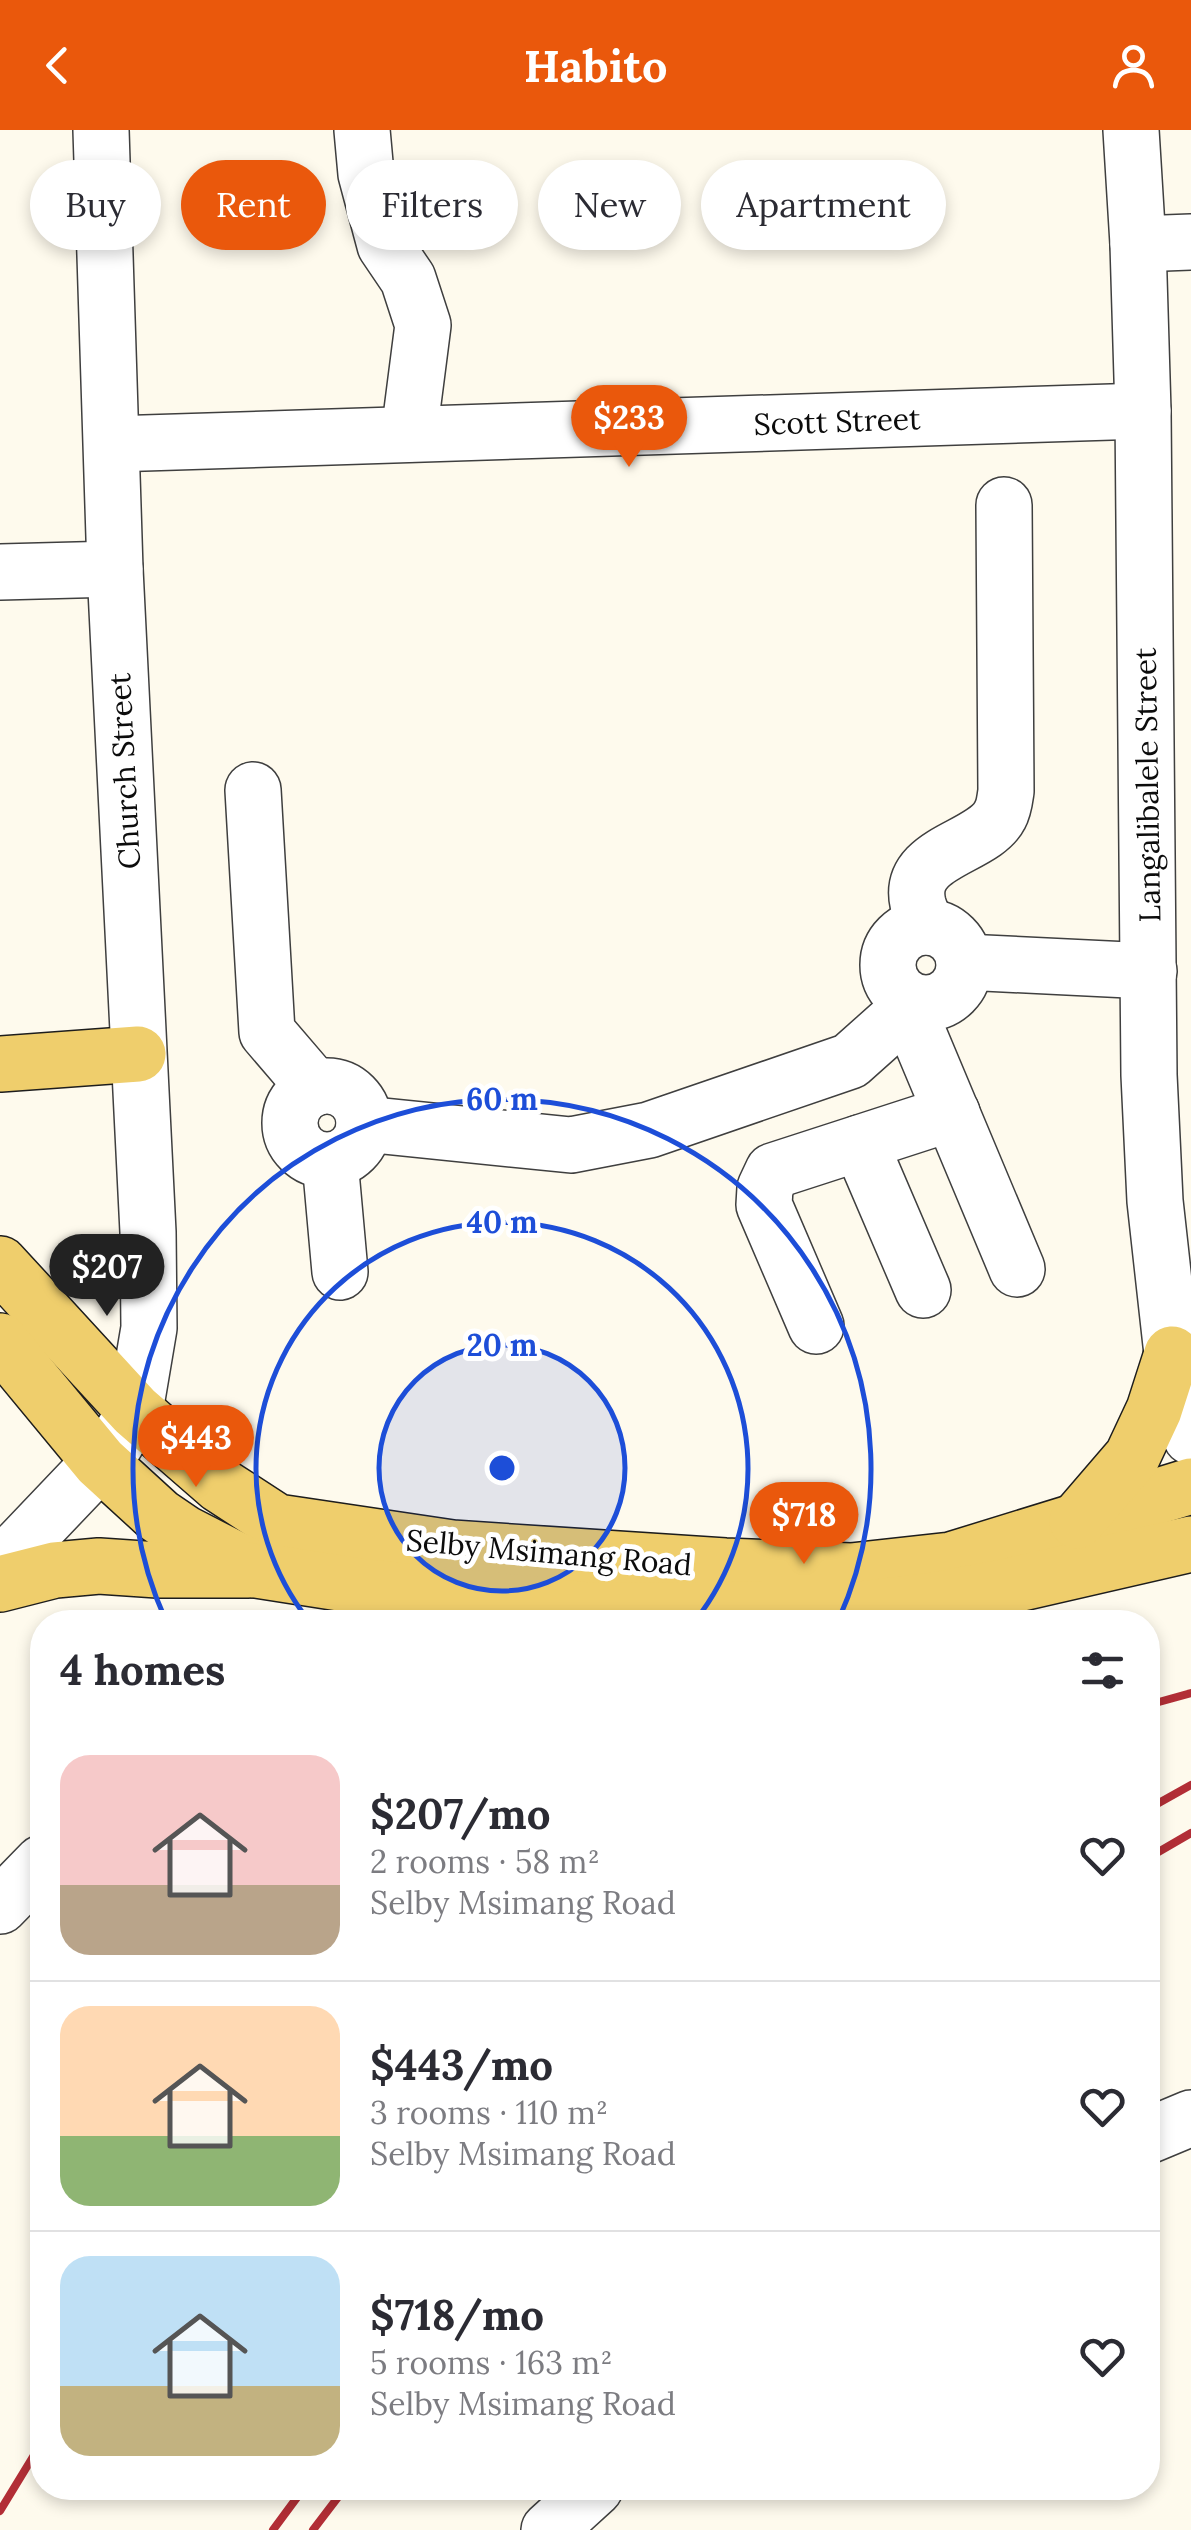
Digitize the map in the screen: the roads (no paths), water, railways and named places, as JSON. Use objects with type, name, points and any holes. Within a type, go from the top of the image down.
[{"type":"main road","points":[[0,1064],[138,1054]]},
{"type":"main road","name":"Selby Msimang Road","points":[[0,1264],[134,1411],[220,1485],[277,1522],[452,1548],[851,1571],[951,1560],[1191,1486]]},
{"type":"main road","name":"Selby Msimang Road","points":[[0,1341],[100,1462],[159,1516],[184,1534],[256,1570],[359,1586],[590,1610],[859,1609],[970,1593],[1191,1544]]},
{"type":"main road","points":[[1076,1521],[1132,1456],[1154,1410],[1172,1354]]},
{"type":"main road","points":[[0,1584],[55,1570],[99,1566],[256,1570]]},
{"type":"street","name":"Church Street","points":[[101,130],[114,569],[150,1290],[149,1328],[134,1411]]},
{"type":"street","points":[[362,130],[366,174],[386,244],[408,280],[423,326],[409,434]]},
{"type":"street","name":"Langalibalele Street","points":[[1131,130],[1164,243],[1143,411],[1149,971],[1170,1074],[1155,1201],[1172,1354],[1191,1437]]},
{"type":"street","name":"Scott Street","points":[[112,444],[1143,411]]},
{"type":"street","points":[[946,944],[918,903],[918,886],[926,870],[943,853],[980,835],[1000,816],[1006,791],[1004,505]]},
{"type":"street","points":[[0,572],[114,569]]},
{"type":"street","points":[[253,790],[267,1032],[315,1088],[300,1098],[290,1113],[290,1130],[297,1147],[312,1157],[347,1143],[571,1144],[649,1130],[850,1061],[912,1006]]},
{"type":"street","points":[[1017,1269],[912,1006],[890,978],[888,960],[895,943],[909,931],[946,944],[1149,971]]},
{"type":"street","points":[[816,1326],[764,1205],[765,1188],[773,1171],[952,1114]]},
{"type":"street","points":[[340,1272],[347,1143]]},
{"type":"street","points":[[860,1143],[923,1290]]},
{"type":"street","points":[[0,1567],[100,1462],[134,1411]]},
{"type":"street","points":[[0,1906],[30,1875]]},
{"type":"street","points":[[1160,2131],[1191,2118]]},
{"type":"street","points":[[549,2530],[582,2500]]},
{"type":"railway","points":[[1160,1702],[1191,1693]]},
{"type":"railway","points":[[1160,1802],[1191,1785]]},
{"type":"railway","points":[[1160,1851],[1191,1833]]},
{"type":"railway","points":[[0,2511],[30,2462]]},
{"type":"railway","points":[[273,2530],[295,2500]]},
{"type":"railway","points":[[313,2530],[336,2500]]}]
